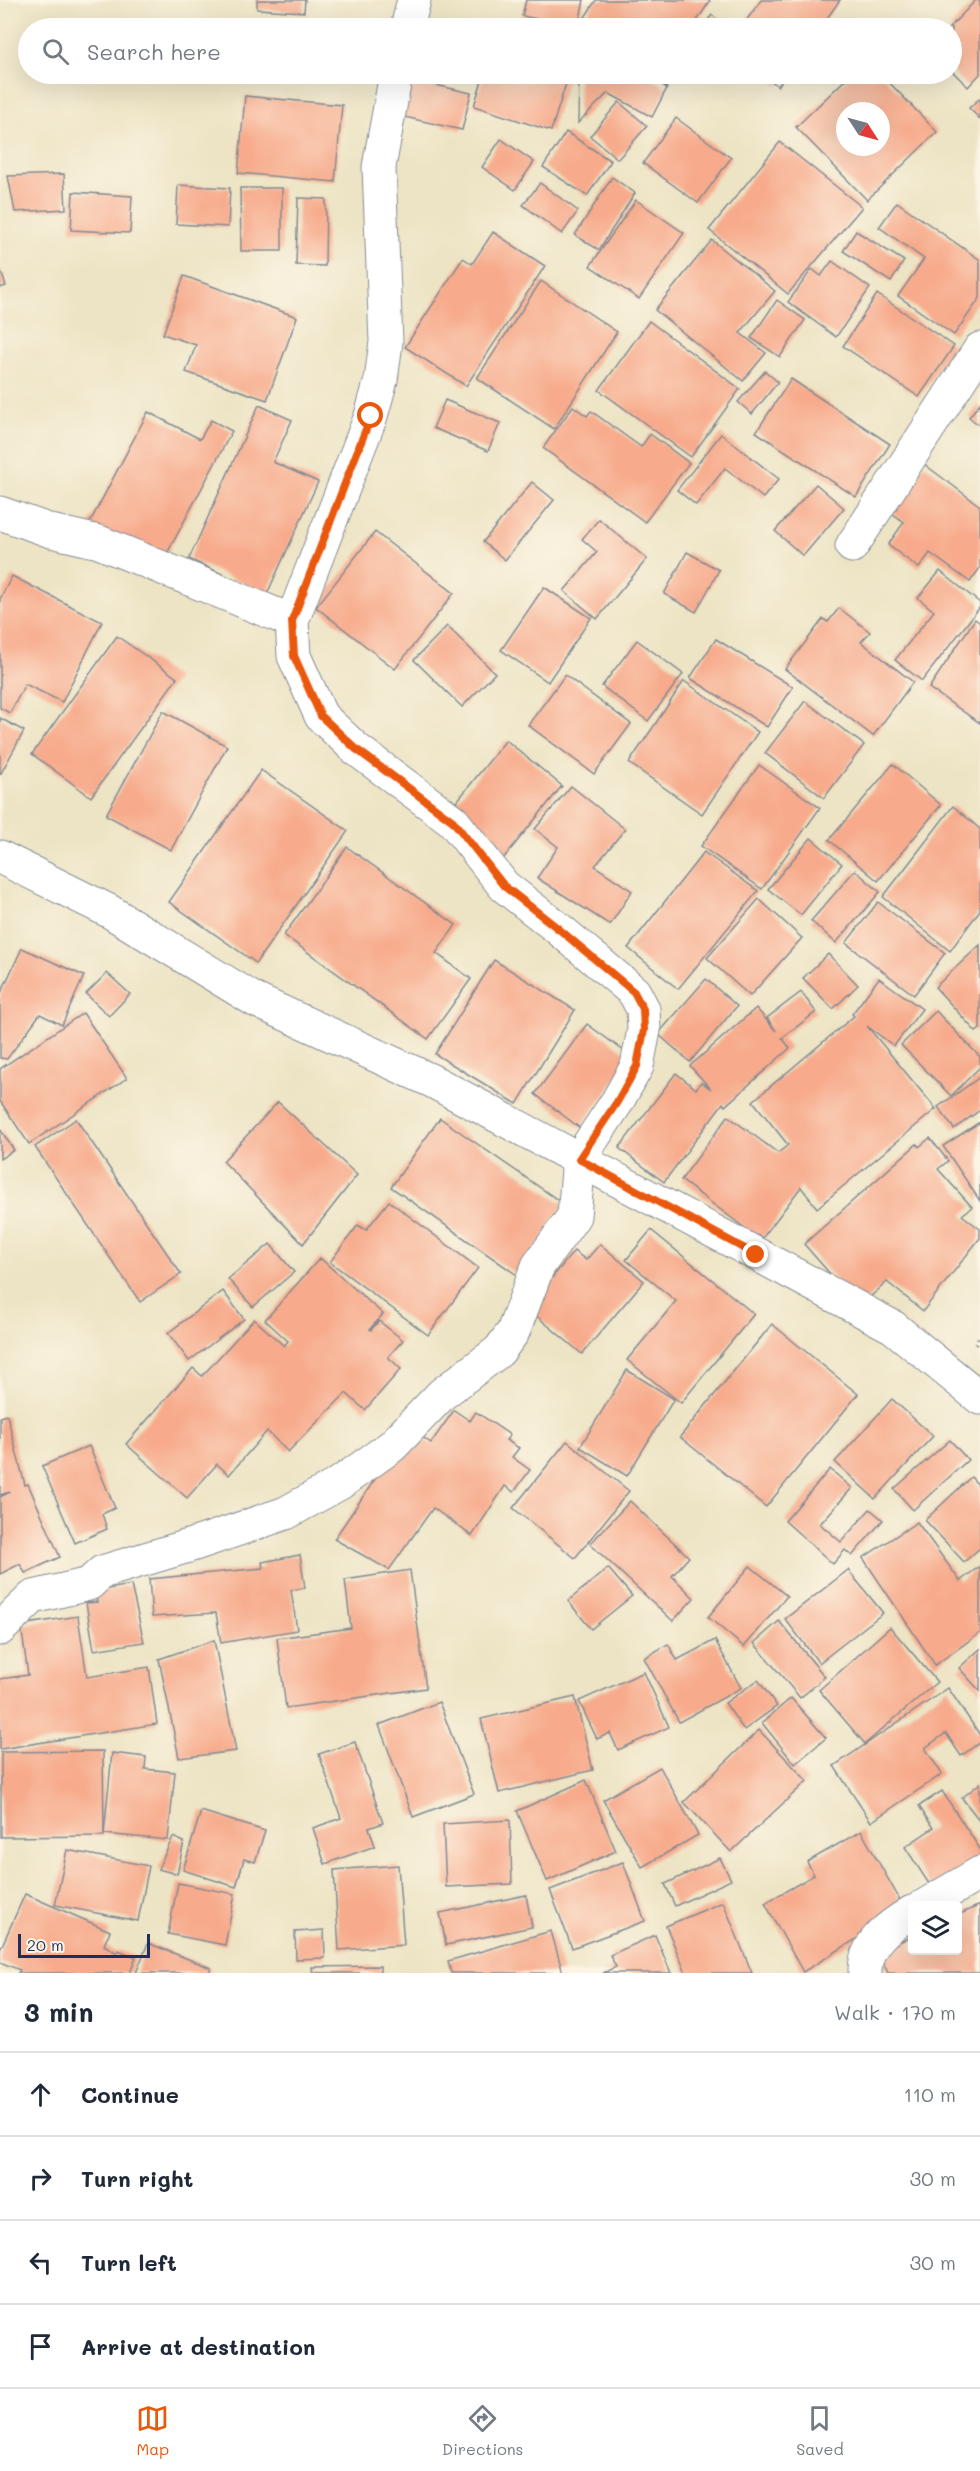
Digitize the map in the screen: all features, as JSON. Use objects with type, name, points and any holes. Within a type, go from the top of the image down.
[{"type":"street","points":[[410,18],[414,0]]},
{"type":"street","points":[[0,1629],[33,1597],[89,1584],[102,1572],[195,1545],[286,1513],[340,1483],[392,1446],[442,1394],[499,1351],[513,1332],[538,1266],[574,1216],[579,1159],[617,1102],[637,1066],[644,1030],[643,1009],[634,992],[504,886],[453,821],[356,749],[321,716],[294,656],[292,621],[371,416],[381,380],[386,342],[379,167],[394,84]]},
{"type":"street","points":[[852,546],[980,349]]},
{"type":"street","points":[[0,513],[51,531],[99,542],[292,621]]},
{"type":"street","points":[[0,857],[109,911],[255,1000],[432,1081],[892,1327],[980,1398]]},
{"type":"street","points":[[931,1901],[980,1873]]},
{"type":"street","points":[[865,1973],[865,1962],[880,1935],[890,1925],[908,1914]]},
{"type":"building","points":[[257,0],[305,0],[304,12],[257,9]]},
{"type":"building","points":[[526,0],[584,0],[580,18],[522,16]]},
{"type":"building","points":[[596,0],[710,1],[699,18],[584,18]]},
{"type":"building","points":[[761,0],[840,0],[827,18],[748,18]]},
{"type":"building","points":[[976,0],[980,0],[980,74],[968,87],[962,81],[962,18],[959,18]]},
{"type":"building","points":[[408,84],[431,84],[471,93],[462,130],[400,116]]},
{"type":"building","points":[[481,84],[566,84],[551,131],[474,106]]},
{"type":"building","points":[[579,84],[661,84],[667,88],[652,117],[608,93],[578,123]]},
{"type":"building","points":[[841,84],[891,84],[937,132],[867,200],[796,127]]},
{"type":"building","points":[[245,96],[342,105],[335,182],[238,173]]},
{"type":"building","points":[[980,98],[980,119],[969,108]]},
{"type":"building","points":[[619,102],[647,126],[618,159],[590,136]]},
{"type":"building","points":[[676,118],[731,158],[698,203],[643,163]]},
{"type":"building","points":[[566,132],[611,161],[587,196],[543,167]]},
{"type":"building","points":[[501,139],[534,162],[515,190],[482,167]]},
{"type":"building","points":[[780,142],[862,207],[788,294],[709,230]]},
{"type":"building","points":[[64,174],[66,209],[15,212],[8,176]]},
{"type":"building","points":[[612,177],[635,193],[599,250],[575,235]]},
{"type":"building","points":[[540,183],[578,211],[562,234],[523,205]]},
{"type":"building","points":[[178,185],[230,188],[228,227],[176,224]]},
{"type":"building","points":[[240,188],[282,188],[282,251],[241,251]]},
{"type":"building","points":[[73,192],[132,196],[130,233],[71,230]]},
{"type":"building","points":[[298,198],[326,199],[325,266],[296,265]]},
{"type":"building","points":[[636,200],[684,233],[639,299],[590,266]]},
{"type":"building","points":[[897,202],[980,260],[980,298],[954,335],[898,296],[924,259],[879,227]]},
{"type":"building","points":[[856,231],[904,261],[891,282],[843,251]]},
{"type":"building","points":[[493,232],[545,266],[466,386],[405,347],[463,258],[472,264]]},
{"type":"building","points":[[712,240],[775,291],[740,333],[766,353],[743,381],[655,310]]},
{"type":"building","points":[[832,261],[870,288],[836,337],[788,302],[812,269],[821,276]]},
{"type":"building","points":[[0,268],[6,286],[0,288]]},
{"type":"building","points":[[184,276],[297,317],[267,400],[186,372],[196,345],[163,334]]},
{"type":"building","points":[[541,281],[617,332],[554,429],[477,378]]},
{"type":"building","points":[[877,294],[954,346],[919,397],[843,346]]},
{"type":"building","points":[[777,300],[805,320],[780,357],[751,338]]},
{"type":"building","points":[[649,321],[740,389],[691,457],[599,390]]},
{"type":"building","points":[[765,371],[778,382],[752,414],[738,402]]},
{"type":"building","points":[[791,379],[890,444],[856,497],[756,432]]},
{"type":"building","points":[[445,400],[500,423],[488,451],[433,428]]},
{"type":"building","points":[[980,403],[980,426],[969,417]]},
{"type":"building","points":[[259,405],[292,420],[273,462],[318,482],[267,594],[189,559]]},
{"type":"building","points":[[573,406],[587,416],[591,411],[641,447],[650,434],[689,463],[645,522],[543,448]]},
{"type":"building","points":[[148,412],[200,439],[211,420],[232,431],[152,582],[79,543]]},
{"type":"building","points":[[721,434],[779,479],[763,498],[725,468],[696,505],[677,490]]},
{"type":"building","points":[[924,464],[980,506],[980,568],[970,582],[930,553],[919,568],[888,545],[904,522],[889,511]]},
{"type":"building","points":[[532,482],[554,500],[505,560],[483,542]]},
{"type":"building","points":[[816,484],[844,508],[803,556],[775,531]]},
{"type":"building","points":[[599,519],[647,559],[597,619],[564,591],[597,552],[582,539]]},
{"type":"building","points":[[375,532],[454,593],[395,669],[316,607]]},
{"type":"building","points":[[687,552],[719,570],[696,612],[664,594]]},
{"type":"building","points":[[940,571],[980,603],[980,607],[922,681],[895,660],[934,611],[918,598]]},
{"type":"building","points":[[12,576],[102,622],[62,702],[25,684],[10,713],[0,708],[0,599]]},
{"type":"building","points":[[544,587],[591,618],[548,682],[501,650]]},
{"type":"building","points":[[839,608],[870,632],[861,642],[913,682],[873,736],[785,669],[823,619],[828,622]]},
{"type":"building","points":[[975,619],[980,623],[980,723],[929,688]]},
{"type":"building","points":[[447,626],[495,673],[462,707],[414,660]]},
{"type":"building","points":[[117,636],[177,678],[91,797],[32,754]]},
{"type":"building","points":[[716,639],[793,687],[767,727],[690,678]]},
{"type":"building","points":[[637,640],[683,674],[648,721],[602,686]]},
{"type":"building","points":[[565,675],[631,724],[594,774],[528,725]]},
{"type":"building","points":[[684,681],[758,732],[702,814],[629,763]]},
{"type":"building","points":[[805,701],[864,745],[824,798],[765,753]]},
{"type":"building","points":[[163,711],[227,746],[171,850],[106,815]]},
{"type":"building","points":[[0,718],[24,731],[0,775]]},
{"type":"building","points":[[506,740],[562,786],[498,865],[442,820]]},
{"type":"building","points":[[893,764],[941,805],[878,881],[829,840]]},
{"type":"building","points":[[759,765],[820,808],[762,889],[701,846]]},
{"type":"building","points":[[261,770],[348,831],[256,963],[169,902]]},
{"type":"building","points":[[571,786],[625,829],[595,866],[632,891],[610,925],[537,878],[558,847],[535,829]]},
{"type":"building","points":[[953,806],[980,829],[980,910],[950,951],[883,897]]},
{"type":"building","points":[[811,838],[842,864],[801,915],[768,889]]},
{"type":"building","points":[[347,847],[456,925],[436,953],[471,979],[428,1039],[284,935]]},
{"type":"building","points":[[704,852],[758,891],[678,989],[628,948]]},
{"type":"building","points":[[855,870],[880,892],[836,943],[811,921]]},
{"type":"building","points":[[759,899],[802,938],[750,996],[707,958]]},
{"type":"building","points":[[878,902],[945,953],[914,995],[846,943]]},
{"type":"building","points":[[980,945],[980,1029],[976,1032],[935,987]]},
{"type":"building","points":[[22,948],[84,976],[62,1025],[40,1014],[7,1059],[0,1058],[0,995]]},
{"type":"building","points":[[828,954],[858,985],[833,1009],[803,978]]},
{"type":"building","points":[[494,960],[575,1010],[517,1104],[435,1054]]},
{"type":"building","points":[[107,973],[130,994],[109,1016],[86,994]]},
{"type":"building","points":[[879,978],[922,1009],[894,1046],[867,1026],[936,1109],[817,1208],[801,1187],[761,1240],[681,1180],[728,1116],[778,1153],[788,1145],[753,1101],[854,1016],[852,1014]]},
{"type":"building","points":[[706,979],[737,1006],[690,1062],[658,1034]]},
{"type":"building","points":[[801,992],[816,1012],[782,1038],[790,1048],[725,1106],[723,1103],[664,1182],[619,1148],[676,1073],[696,1089],[701,1082],[711,1089],[690,1066],[756,1008],[776,1031],[767,1018]]},
{"type":"building","points":[[936,1011],[980,1057],[980,1067],[951,1096],[901,1045]]},
{"type":"building","points":[[83,1013],[127,1078],[29,1144],[0,1101],[0,1069]]},
{"type":"building","points":[[587,1024],[632,1057],[580,1128],[535,1094]]},
{"type":"building","points":[[980,1077],[980,1110],[954,1129],[938,1107]]},
{"type":"building","points":[[278,1102],[357,1175],[303,1244],[223,1161]]},
{"type":"building","points":[[440,1118],[565,1205],[517,1275],[391,1187]]},
{"type":"building","points":[[76,1119],[181,1274],[140,1302],[35,1147]]},
{"type":"building","points":[[980,1122],[980,1201],[943,1146]]},
{"type":"building","points":[[0,1129],[14,1150],[0,1159]]},
{"type":"building","points":[[930,1138],[948,1161],[938,1169],[972,1207],[962,1215],[980,1229],[980,1238],[923,1311],[887,1282],[859,1307],[804,1244],[917,1144],[919,1147]]},
{"type":"building","points":[[389,1201],[478,1268],[428,1335],[330,1262],[358,1225],[366,1230]]},
{"type":"building","points":[[651,1230],[754,1314],[681,1403],[627,1360],[676,1301],[626,1260]]},
{"type":"building","points":[[270,1244],[294,1272],[253,1307],[228,1279]]},
{"type":"building","points":[[600,1244],[644,1281],[582,1354],[527,1308],[574,1251],[586,1260]]},
{"type":"building","points":[[320,1258],[383,1314],[371,1330],[379,1321],[403,1340],[388,1357],[401,1369],[365,1410],[346,1393],[288,1452],[267,1431],[229,1475],[217,1464],[187,1498],[126,1444],[193,1368],[202,1376],[254,1319],[284,1346],[288,1341],[265,1320]]},
{"type":"building","points":[[223,1291],[244,1319],[189,1361],[168,1333]]},
{"type":"building","points":[[772,1324],[858,1394],[766,1507],[680,1437]]},
{"type":"building","points":[[627,1370],[674,1399],[627,1476],[580,1447]]},
{"type":"building","points":[[892,1399],[933,1436],[875,1499],[835,1462]]},
{"type":"building","points":[[454,1410],[470,1421],[476,1412],[510,1435],[506,1440],[519,1448],[512,1457],[530,1470],[514,1492],[505,1486],[472,1536],[433,1508],[389,1570],[334,1539],[410,1428],[431,1443]]},
{"type":"building","points":[[7,1415],[25,1485],[28,1484],[60,1557],[25,1573],[20,1564],[0,1574],[0,1497],[10,1492],[0,1495],[0,1417]]},
{"type":"building","points":[[950,1440],[968,1460],[913,1510],[894,1489]]},
{"type":"building","points":[[567,1441],[629,1491],[575,1558],[513,1508]]},
{"type":"building","points":[[89,1446],[115,1508],[102,1514],[107,1529],[75,1543],[42,1466]]},
{"type":"building","points":[[830,1469],[852,1488],[820,1524],[841,1542],[870,1509],[883,1520],[852,1556],[845,1550],[833,1564],[785,1521]]},
{"type":"building","points":[[971,1477],[980,1487],[980,1548],[964,1562],[925,1520]]},
{"type":"building","points":[[630,1501],[689,1557],[672,1576],[694,1598],[673,1621],[590,1544]]},
{"type":"building","points":[[917,1522],[960,1581],[980,1566],[980,1633],[935,1665],[863,1558]]},
{"type":"building","points":[[300,1555],[305,1588],[291,1590],[297,1630],[221,1643],[216,1613],[152,1617],[149,1579],[263,1568],[262,1562]]},
{"type":"building","points":[[750,1566],[787,1596],[744,1647],[708,1617]]},
{"type":"building","points":[[608,1568],[632,1596],[591,1629],[568,1601]]},
{"type":"building","points":[[410,1570],[426,1688],[286,1708],[277,1638],[351,1628],[345,1580]]},
{"type":"building","points":[[848,1570],[883,1613],[819,1663],[785,1619]]},
{"type":"building","points":[[131,1585],[144,1642],[94,1650],[86,1603],[97,1602],[95,1591]]},
{"type":"building","points":[[78,1616],[87,1677],[149,1667],[157,1724],[0,1749],[0,1679],[28,1675],[21,1625]]},
{"type":"building","points":[[779,1621],[825,1677],[800,1698],[754,1643]]},
{"type":"building","points":[[890,1627],[937,1682],[865,1744],[819,1690]]},
{"type":"building","points":[[214,1640],[236,1751],[179,1758],[159,1659]]},
{"type":"building","points":[[715,1640],[741,1688],[679,1722],[644,1658],[668,1644],[677,1660]]},
{"type":"building","points":[[980,1649],[980,1691],[959,1668]]},
{"type":"building","points":[[644,1672],[669,1727],[618,1750],[610,1733],[597,1739],[579,1701]]},
{"type":"building","points":[[758,1680],[777,1706],[744,1730],[725,1703]]},
{"type":"building","points":[[948,1688],[980,1735],[980,1742],[961,1756],[946,1733],[925,1748],[942,1774],[871,1822],[834,1766]]},
{"type":"building","points":[[575,1697],[593,1770],[499,1793],[481,1719]]},
{"type":"building","points":[[791,1698],[826,1738],[795,1764],[762,1723]]},
{"type":"building","points":[[439,1702],[474,1794],[413,1817],[379,1725]]},
{"type":"building","points":[[759,1730],[807,1781],[731,1852],[684,1802]]},
{"type":"building","points":[[355,1742],[383,1823],[369,1828],[375,1846],[325,1864],[313,1828],[341,1818],[319,1754]]},
{"type":"building","points":[[103,1751],[104,1836],[1,1837],[1,1752]]},
{"type":"building","points":[[112,1753],[146,1757],[145,1769],[175,1772],[168,1840],[104,1834]]},
{"type":"building","points":[[660,1767],[698,1835],[642,1867],[603,1800]]},
{"type":"building","points":[[586,1780],[616,1851],[547,1881],[517,1811]]},
{"type":"building","points":[[980,1783],[980,1821],[962,1798]]},
{"type":"building","points":[[942,1791],[980,1849],[980,1859],[933,1890],[905,1847],[933,1828],[919,1806]]},
{"type":"building","points":[[201,1811],[265,1831],[255,1862],[244,1859],[236,1887],[183,1870]]},
{"type":"building","points":[[510,1820],[512,1884],[446,1887],[443,1824]]},
{"type":"building","points":[[861,1831],[905,1909],[803,1972],[765,1903],[814,1875],[807,1862]]},
{"type":"building","points":[[173,1837],[184,1842],[177,1874],[158,1869]]},
{"type":"building","points":[[67,1850],[149,1866],[138,1921],[55,1905]]},
{"type":"building","points":[[720,1858],[731,1880],[675,1906],[665,1884]]},
{"type":"building","points":[[623,1862],[645,1921],[572,1948],[550,1890]]},
{"type":"building","points":[[398,1865],[404,1945],[339,1950],[334,1870]]},
{"type":"building","points":[[178,1883],[235,1894],[225,1945],[168,1934]]},
{"type":"building","points":[[25,1894],[110,1931],[104,1945],[117,1953],[118,1950],[136,1957],[130,1973],[18,1973],[20,1970],[0,1962],[0,1950]]},
{"type":"building","points":[[526,1895],[532,1927],[446,1945],[440,1913]]},
{"type":"building","points":[[723,1902],[752,1973],[686,1973],[666,1926]]},
{"type":"building","points":[[980,1905],[980,1973],[888,1973],[878,1952],[908,1938],[908,1955],[962,1955],[962,1913]]},
{"type":"building","points":[[324,1930],[325,1958],[296,1959],[295,1932]]},
{"type":"building","points":[[551,1931],[563,1973],[451,1973],[448,1961]]},
{"type":"building","points":[[655,1935],[671,1973],[603,1973],[616,1967],[610,1955]]},
{"type":"building","points":[[148,1943],[211,1968],[209,1973],[136,1973]]},
{"type":"building","points":[[380,1966],[380,1973],[313,1973],[312,1967]]},
{"type":"route","points":[[371,416],[292,621],[294,656],[321,716],[356,749],[453,821],[504,886],[634,992],[643,1009],[644,1030],[637,1066],[617,1102],[579,1159],[756,1255]]}]
